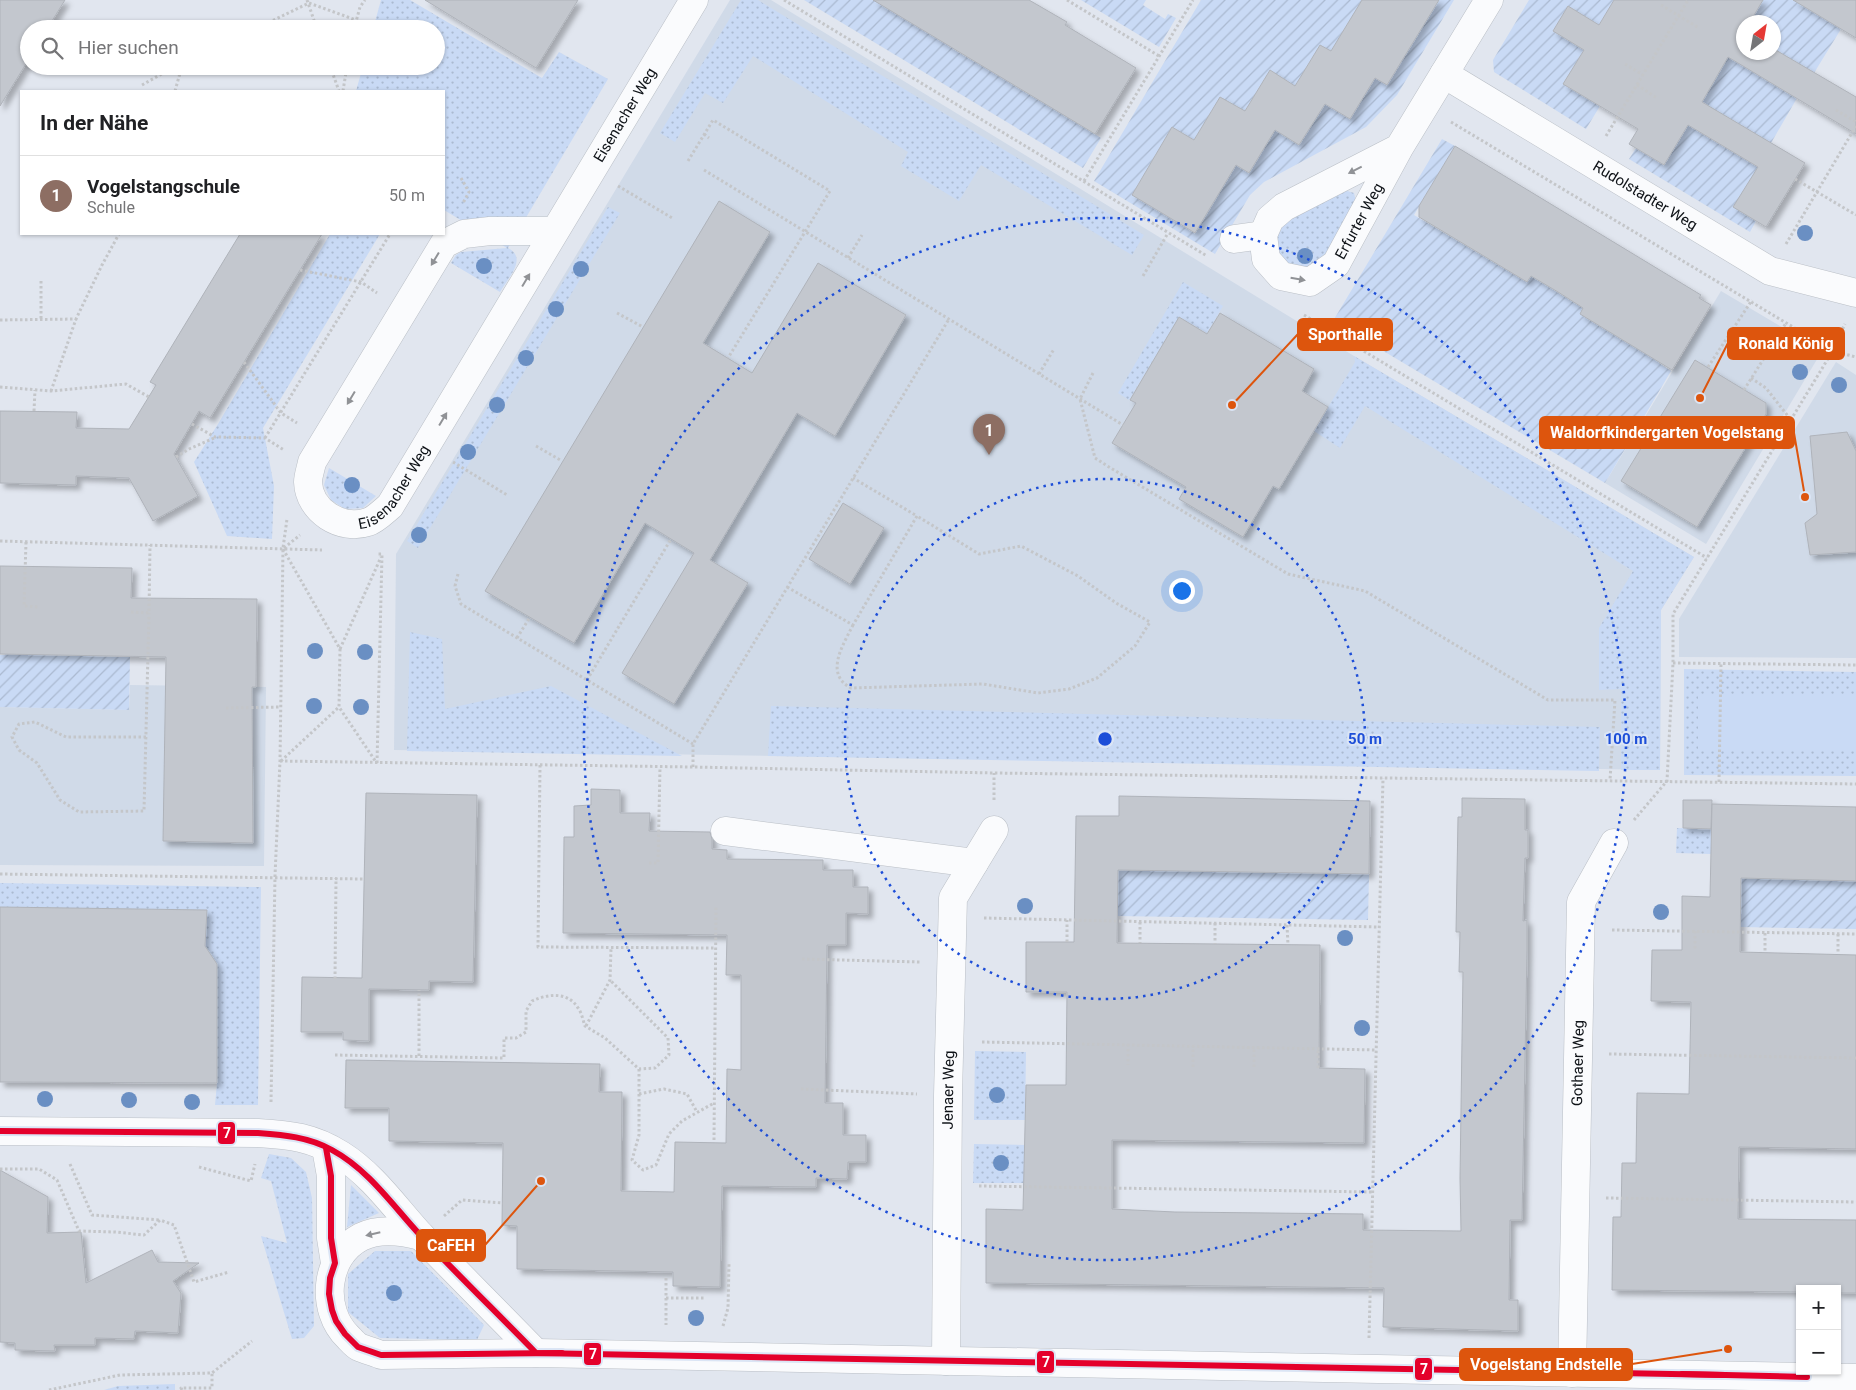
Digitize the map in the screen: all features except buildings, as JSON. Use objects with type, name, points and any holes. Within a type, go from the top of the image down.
[{"type":"street","name":"Eisenacher Weg","points":[[555,230],[464,234],[444,244],[312,462],[308,482],[313,501],[325,515],[346,524],[369,522],[390,506],[694,0]]},
{"type":"street","name":"Erfurter Weg","points":[[1399,148],[1284,207],[1270,219],[1263,235],[1266,259],[1281,276],[1310,282],[1336,264],[1399,148],[1489,0]]},
{"type":"street","name":"Rudolstadter Weg","points":[[1444,74],[1770,271],[1856,293]]},
{"type":"street","points":[[1234,239],[1263,235]]},
{"type":"street","name":"Jenaer Weg","points":[[946,1361],[949,1041],[953,898],[994,830]]},
{"type":"street","points":[[725,832],[974,863]]},
{"type":"street","name":"Gothaer Weg","points":[[1572,1372],[1581,902],[1614,843]]},
{"type":"street","points":[[0,1131],[258,1133],[286,1134],[307,1138],[341,1155],[361,1170],[421,1236],[536,1353]]},
{"type":"street","points":[[326,1148],[331,1176],[331,1238],[335,1264]]},
{"type":"street","points":[[421,1236],[390,1231],[360,1237],[348,1246],[335,1264],[330,1278],[329,1294],[332,1310],[336,1321],[345,1334],[358,1347],[381,1355],[536,1353],[1856,1378]]},
{"type":"path","points":[[273,20],[308,2],[356,20],[364,0]]},
{"type":"path","points":[[784,0],[1211,259]]},
{"type":"path","points":[[1067,0],[1159,56]]},
{"type":"path","points":[[1084,181],[1193,0]]},
{"type":"path","points":[[1571,194],[1688,0]]},
{"type":"path","points":[[308,2],[314,20]]},
{"type":"path","points":[[1661,5],[1698,28]]},
{"type":"path","points":[[1625,64],[1643,75]]},
{"type":"path","points":[[142,85],[160,75]]},
{"type":"path","points":[[175,90],[179,75]]},
{"type":"path","points":[[333,75],[339,90]]},
{"type":"path","points":[[343,90],[346,75]]},
{"type":"path","points":[[1637,85],[1657,98]]},
{"type":"path","points":[[1424,106],[1786,323],[1833,350],[1856,357]]},
{"type":"path","points":[[1836,110],[1856,122]]},
{"type":"path","points":[[688,161],[713,120],[830,190],[728,358]]},
{"type":"path","points":[[1708,367],[1751,302],[1856,126]]},
{"type":"path","points":[[704,134],[709,138]]},
{"type":"path","points":[[592,170],[674,220]]},
{"type":"path","points":[[704,170],[1123,424]]},
{"type":"path","points":[[461,178],[469,192],[462,205]]},
{"type":"path","points":[[1795,179],[1856,215]]},
{"type":"path","points":[[1143,276],[1168,233]]},
{"type":"path","points":[[848,258],[862,234]]},
{"type":"path","points":[[51,391],[76,319],[118,235]]},
{"type":"path","points":[[266,438],[389,235]]},
{"type":"path","points":[[300,270],[361,282]]},
{"type":"path","points":[[41,281],[41,319]]},
{"type":"path","points":[[1296,310],[1707,558]]},
{"type":"path","points":[[617,313],[643,327]]},
{"type":"path","points":[[0,320],[76,319]]},
{"type":"path","points":[[693,767],[693,744],[949,319]]},
{"type":"path","points":[[1744,390],[1786,323]]},
{"type":"path","points":[[1039,374],[1054,349]]},
{"type":"path","points":[[1614,843],[1667,781],[1673,663],[1673,614],[1833,350]]},
{"type":"path","points":[[244,362],[281,413]]},
{"type":"path","points":[[1093,373],[1080,399],[1095,458],[1288,574],[1365,591],[1548,700],[1615,700],[1610,780]]},
{"type":"path","points":[[1751,378],[1766,388],[1790,420]]},
{"type":"path","points":[[0,387],[51,391],[126,384],[148,397]]},
{"type":"path","points":[[34,411],[35,390]]},
{"type":"path","points":[[192,424],[214,438]]},
{"type":"path","points":[[176,457],[214,438],[266,438],[295,457],[312,462]]},
{"type":"path","points":[[426,446],[506,495]]},
{"type":"path","points":[[536,446],[562,461]]},
{"type":"path","points":[[853,478],[917,516],[979,554],[1021,546],[1078,576],[1116,603],[1150,622],[1135,646],[1097,678],[1069,689],[1038,693],[983,684],[851,688],[842,683],[838,674],[838,656],[853,626],[917,516]]},
{"type":"path","points":[[587,680],[671,539]]},
{"type":"path","points":[[0,541],[323,550]]},
{"type":"path","points":[[26,542],[24,606],[40,607]]},
{"type":"path","points":[[146,737],[66,737],[35,722],[19,724],[12,737],[19,750],[36,763],[60,800],[79,812],[144,811],[146,737],[149,613],[150,545]]},
{"type":"path","points":[[283,548],[340,649]]},
{"type":"path","points":[[258,1133],[258,1121],[271,1106],[275,876],[280,762],[283,548]]},
{"type":"path","points":[[372,553],[382,554]]},
{"type":"path","points":[[377,763],[339,707],[340,649],[382,554]]},
{"type":"path","points":[[377,763],[382,554]]},
{"type":"path","points":[[458,574],[454,586],[461,604],[693,744]]},
{"type":"path","points":[[787,587],[853,626]]},
{"type":"path","points":[[131,612],[149,613]]},
{"type":"path","points":[[517,638],[530,617]]},
{"type":"path","points":[[1673,663],[1856,665]]},
{"type":"path","points":[[1719,782],[1722,663]]},
{"type":"path","points":[[226,708],[281,707]]},
{"type":"path","points":[[280,762],[339,707]]},
{"type":"path","points":[[280,762],[693,767],[994,774],[1856,784]]},
{"type":"path","points":[[540,765],[538,947],[715,948]]},
{"type":"path","points":[[649,863],[658,863],[660,767]]},
{"type":"path","points":[[1368,1368],[1383,778]]},
{"type":"path","points":[[0,874],[275,876],[364,879]]},
{"type":"path","points":[[335,979],[336,878]]},
{"type":"path","points":[[714,1140],[716,908]]},
{"type":"path","points":[[952,918],[1378,927]]},
{"type":"path","points":[[1067,920],[1067,942]]},
{"type":"path","points":[[1140,922],[1140,943]]},
{"type":"path","points":[[1214,923],[1215,944]]},
{"type":"path","points":[[1287,925],[1288,944]]},
{"type":"path","points":[[1580,930],[1856,934]]},
{"type":"path","points":[[1695,931],[1695,951]]},
{"type":"path","points":[[1765,933],[1765,952]]},
{"type":"path","points":[[1838,934],[1838,954]]},
{"type":"path","points":[[585,1026],[610,980],[610,948]]},
{"type":"path","points":[[802,959],[906,961]]},
{"type":"path","points":[[335,1054],[504,1058],[504,1038],[516,1038],[526,1032],[526,1011],[532,1001],[552,994],[565,997],[578,1006],[585,1026],[605,1038],[639,1069],[655,1068],[669,1055],[668,1038],[610,980]]},
{"type":"path","points":[[419,1056],[420,990]]},
{"type":"path","points":[[949,1041],[1376,1050]]},
{"type":"path","points":[[1128,1044],[1128,1065]]},
{"type":"path","points":[[1193,1046],[1193,1066]]},
{"type":"path","points":[[1254,1047],[1254,1067]]},
{"type":"path","points":[[1318,1048],[1318,1068]]},
{"type":"path","points":[[1578,1053],[1856,1058]]},
{"type":"path","points":[[639,1069],[639,1135],[632,1160],[644,1170],[656,1165],[669,1134],[682,1120],[714,1102]]},
{"type":"path","points":[[639,1094],[664,1089],[687,1094],[697,1112]]},
{"type":"path","points":[[801,1089],[896,1094]]},
{"type":"path","points":[[68,1131],[69,1160],[92,1215],[160,1220],[174,1225],[194,1282],[229,1272]]},
{"type":"path","points":[[0,1169],[39,1169],[57,1180],[79,1231],[144,1235],[160,1220]]},
{"type":"path","points":[[947,1186],[1373,1192]]},
{"type":"path","points":[[1575,1198],[1856,1202]]},
{"type":"path","points":[[421,1236],[462,1200],[503,1202]]},
{"type":"path","points":[[723,1323],[728,1308],[729,1263]]},
{"type":"path","points":[[666,1278],[666,1356]]},
{"type":"path","points":[[666,1298],[705,1298]]},
{"type":"path","points":[[49,1390],[120,1375],[212,1373],[252,1342]]},
{"type":"path","points":[[182,1390],[182,1388],[212,1388],[212,1373]]},
{"type":"shaded area","points":[[381,0],[410,0],[444,20],[375,20]]},
{"type":"shaded area","points":[[730,0],[771,0],[1354,356],[1694,557],[1661,610],[1660,770],[394,750],[396,554]]},
{"type":"shaded area","points":[[741,0],[758,0],[1144,235],[1132,255],[981,165],[959,201],[901,166],[908,152],[753,56],[723,103],[705,93],[675,142],[660,133]]},
{"type":"shaded area","points":[[804,0],[900,0],[971,18],[953,49],[975,62],[994,31],[1013,85],[1035,98],[1054,68],[1091,90],[1072,120],[1101,138],[1083,168]]},
{"type":"shaded area","points":[[1081,0],[1146,0],[1143,5],[1165,19],[1168,14],[1176,18],[1159,47]]},
{"type":"shaded area","points":[[1201,0],[1362,0],[1331,51],[1320,45],[1295,86],[1270,70],[1245,111],[1220,97],[1194,140],[1172,127],[1132,195],[1195,233],[1224,157],[1249,173],[1275,130],[1299,145],[1325,104],[1350,119],[1375,78],[1387,85],[1438,0],[1454,0],[1397,95],[1366,127],[1264,182],[1250,195],[1215,254],[1094,181]]},
{"type":"shaded area","points":[[1529,0],[1614,0],[1599,25],[1568,6],[1553,31],[1584,50],[1563,84],[1600,106],[1586,129],[1494,72],[1493,60]]},
{"type":"shaded area","points":[[1763,0],[1793,0],[1841,29],[1814,73],[1781,53],[1781,15],[1754,15]]},
{"type":"shaded area","points":[[445,21],[542,78],[559,52],[608,79],[508,248],[514,252],[516,263],[500,292],[451,263],[456,255],[461,252],[507,248],[445,211],[445,90],[356,90],[360,75],[445,75]]},
{"type":"shaded area","points":[[1728,57],[1797,98],[1771,143],[1702,102]]},
{"type":"shaded area","points":[[1688,125],[1758,167],[1734,207],[1756,221],[1750,232],[1629,159],[1636,148],[1664,165]]},
{"type":"shaded area","points":[[1442,139],[1455,146],[1414,215],[1527,282],[1531,276],[1583,308],[1580,314],[1629,344],[1672,342],[1659,363],[1671,371],[1605,483],[1333,321]]},
{"type":"shaded area","points":[[1344,190],[1354,193],[1356,202],[1326,256],[1309,269],[1289,266],[1277,250],[1277,233],[1289,218]]},
{"type":"shaded area","points":[[608,207],[620,213],[418,548],[407,541]]},
{"type":"shaded area","points":[[329,235],[379,235],[263,428],[274,486],[272,539],[227,536],[194,462]]},
{"type":"shaded area","points":[[1183,282],[1223,306],[1207,333],[1179,317],[1129,400],[1118,393]]},
{"type":"shaded area","points":[[1721,291],[1822,351],[1706,544],[1605,483]]},
{"type":"shaded area","points":[[1354,356],[1694,557],[1661,610],[1660,770],[1621,770],[1621,689],[1599,690],[1599,628],[1633,571],[1365,406],[1340,448],[1314,431],[1355,362]]},
{"type":"shaded area","points":[[1836,362],[1856,375],[1856,658],[1679,657],[1679,619]]},
{"type":"shaded area","points":[[329,468],[376,496],[363,508],[345,509],[331,500],[324,485]]},
{"type":"shaded area","points":[[410,632],[442,639],[445,709],[551,686],[682,756],[407,751]]},
{"type":"shaded area","points":[[5,647],[39,655],[130,657],[129,710],[0,707],[0,655],[5,655]]},
{"type":"shaded area","points":[[1684,669],[1856,672],[1856,776],[1684,775]]},
{"type":"shaded area","points":[[130,685],[266,687],[264,866],[0,865],[0,707],[129,710]]},
{"type":"shaded area","points":[[1698,696],[1856,696],[1856,751],[1698,751]]},
{"type":"shaded area","points":[[771,706],[1600,727],[1599,771],[768,756]]},
{"type":"shaded area","points":[[1677,828],[1711,829],[1711,854],[1676,853]]},
{"type":"shaded area","points":[[1118,870],[1369,874],[1368,920],[1117,916]]},
{"type":"shaded area","points":[[1741,878],[1856,881],[1856,929],[1740,927]]},
{"type":"shaded area","points":[[0,883],[261,887],[258,1105],[215,1105],[217,1083],[217,964],[205,946],[206,910],[0,907]]},
{"type":"shaded area","points":[[975,1051],[1026,1052],[1025,1120],[974,1120]]},
{"type":"shaded area","points":[[974,1144],[1025,1145],[1024,1183],[973,1183]]},
{"type":"shaded area","points":[[269,1154],[291,1158],[306,1172],[312,1198],[314,1326],[304,1338],[292,1339],[261,1236],[287,1243],[271,1181],[261,1178]]},
{"type":"shaded area","points":[[351,1185],[379,1213],[347,1227]]},
{"type":"shaded area","points":[[375,1251],[411,1251],[484,1325],[477,1340],[380,1338],[348,1312],[348,1274]]},
{"type":"shaded area","points":[[175,1384],[175,1390],[104,1390],[118,1386]]},
{"type":"transit line","name":"7","points":[[0,1131],[258,1133],[296,1137],[314,1142],[345,1158],[369,1178],[421,1236],[536,1353],[1725,1375]]},
{"type":"transit line","name":"7","points":[[326,1148],[331,1176],[331,1238],[335,1263],[330,1278],[329,1294],[336,1321],[345,1334],[358,1347],[381,1355],[562,1353]]},
{"type":"transit line","name":"7","points":[[1682,1374],[1807,1377]]},
{"type":"place","name":"Ronald König","points":[[1700,398]]},
{"type":"place","name":"Sporthalle","points":[[1232,405]]},
{"type":"place","name":"Vogelstangschule","points":[[989,455]]},
{"type":"place","name":"Waldorfkindergarten Vogelstang","points":[[1805,497]]},
{"type":"place","name":"CaFEH","points":[[541,1181]]},
{"type":"place","name":"Vogelstang Endstelle","points":[[1728,1349]]}]
